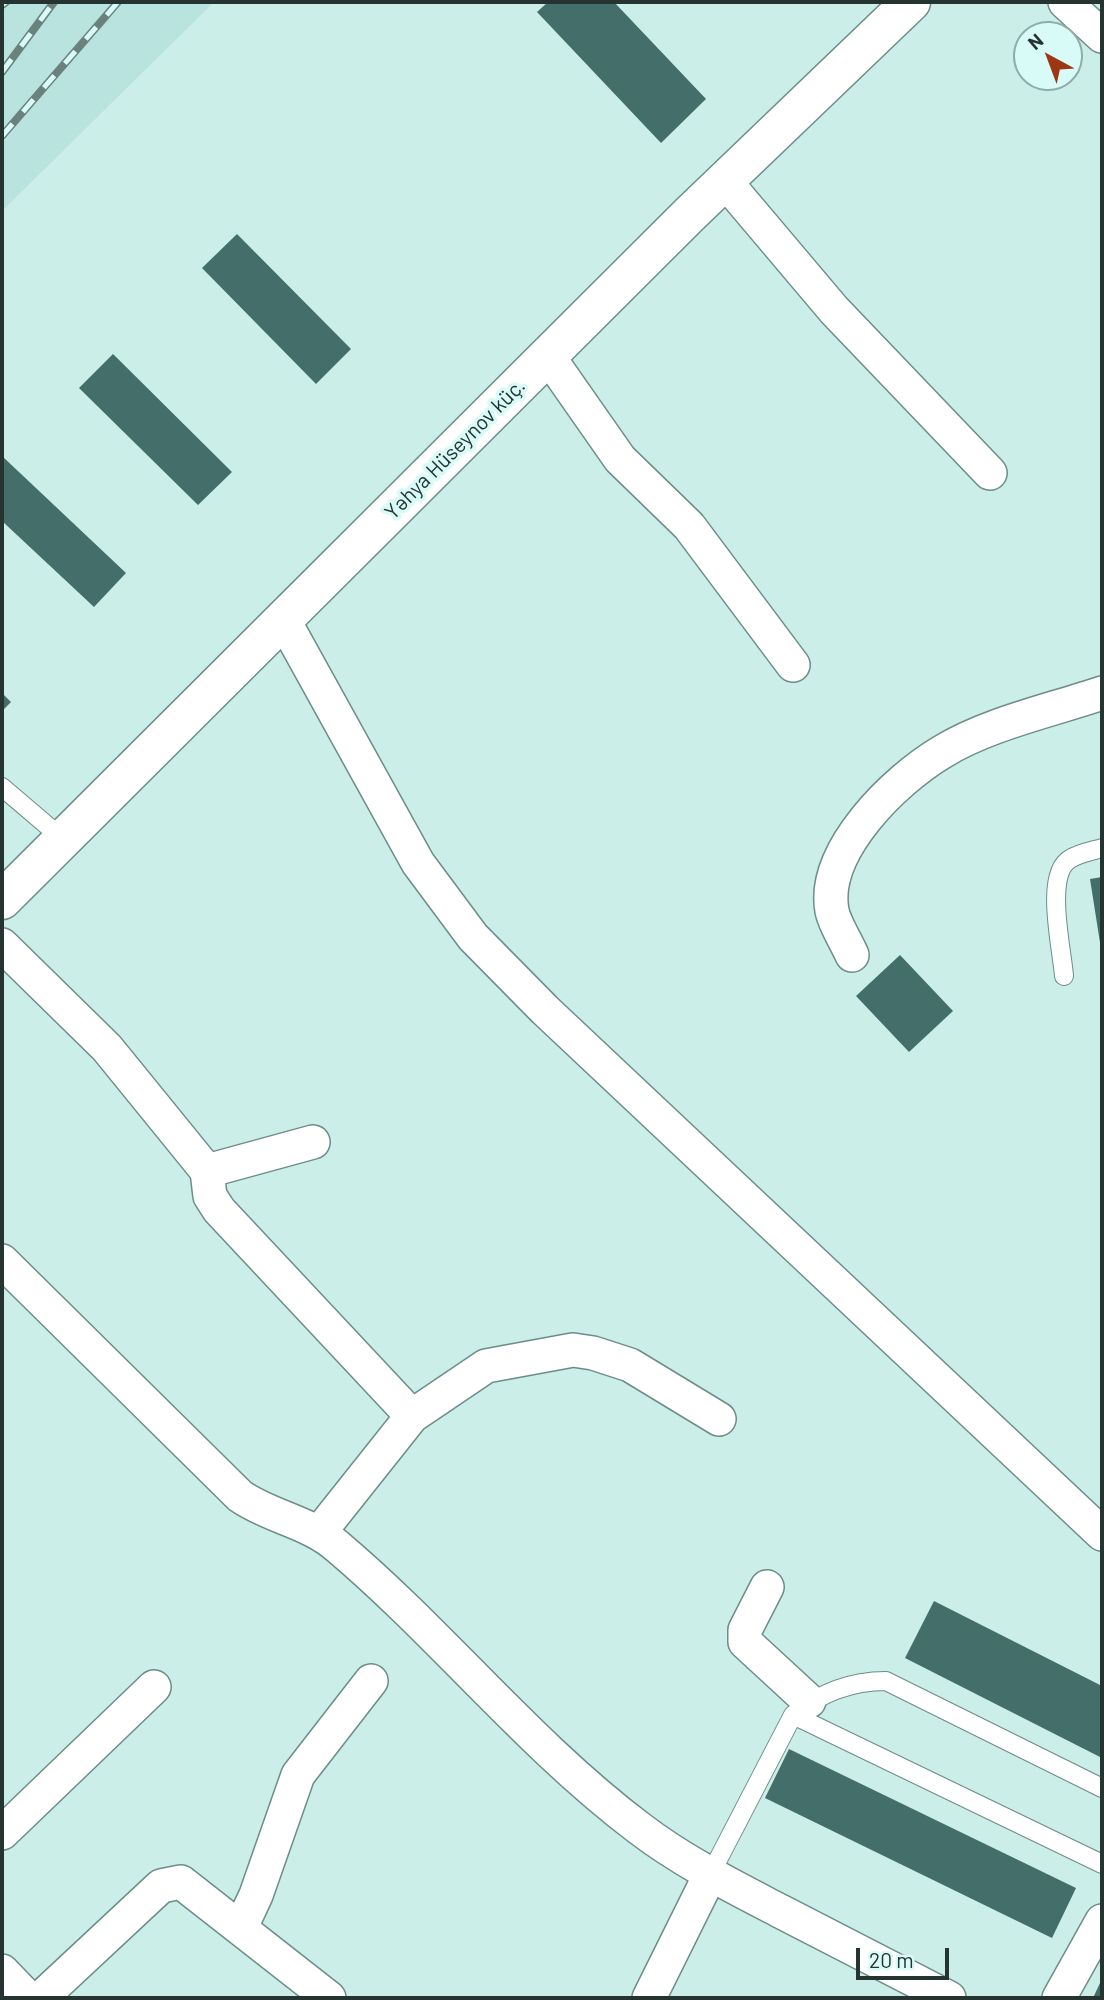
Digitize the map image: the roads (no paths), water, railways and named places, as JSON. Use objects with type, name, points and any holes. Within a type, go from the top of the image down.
[{"type":"street","name":"Yəhya Hüseynov küç.","points":[[2,900],[725,181],[911,2]]},
{"type":"street","points":[[1065,2],[1102,36]]},
{"type":"street","points":[[725,181],[834,310],[990,473]]},
{"type":"street","points":[[548,356],[620,459],[689,526],[793,665]]},
{"type":"street","points":[[284,619],[418,863],[473,937],[545,1010],[1102,1534]]},
{"type":"street","points":[[852,955],[832,911],[833,876],[852,836],[888,796],[941,752],[976,736],[1102,693]]},
{"type":"street","points":[[2,945],[107,1048],[208,1171],[210,1196],[219,1210],[412,1416]]},
{"type":"street","points":[[208,1171],[313,1142]]},
{"type":"street","points":[[2,1261],[240,1496],[253,1505],[319,1533],[416,1617],[557,1761],[640,1829],[710,1875],[949,1998]]},
{"type":"street","points":[[319,1533],[412,1416],[486,1366],[573,1350],[630,1365],[719,1419]]},
{"type":"street","points":[[767,1587],[745,1630],[745,1642],[801,1708]]},
{"type":"street","points":[[241,1927],[256,1895],[298,1775],[371,1681]]},
{"type":"street","points":[[2,1833],[154,1687]]},
{"type":"street","points":[[649,1998],[710,1875]]},
{"type":"street","points":[[41,1998],[161,1886],[181,1882],[329,1998]]},
{"type":"street","points":[[1059,1998],[1102,1921]]},
{"type":"street","points":[[2,1971],[28,1998]]},
{"type":"lane","points":[[2,787],[63,839]]},
{"type":"lane","points":[[1064,976],[1055,884],[1060,869],[1070,859],[1102,848]]},
{"type":"lane","points":[[710,1875],[801,1708],[860,1681],[886,1681],[1102,1788]]},
{"type":"lane","points":[[801,1708],[1102,1864]]},
{"type":"railway","points":[[2,5],[6,2]]},
{"type":"railway","points":[[2,72],[54,2]]},
{"type":"railway","points":[[2,136],[118,2]]}]
